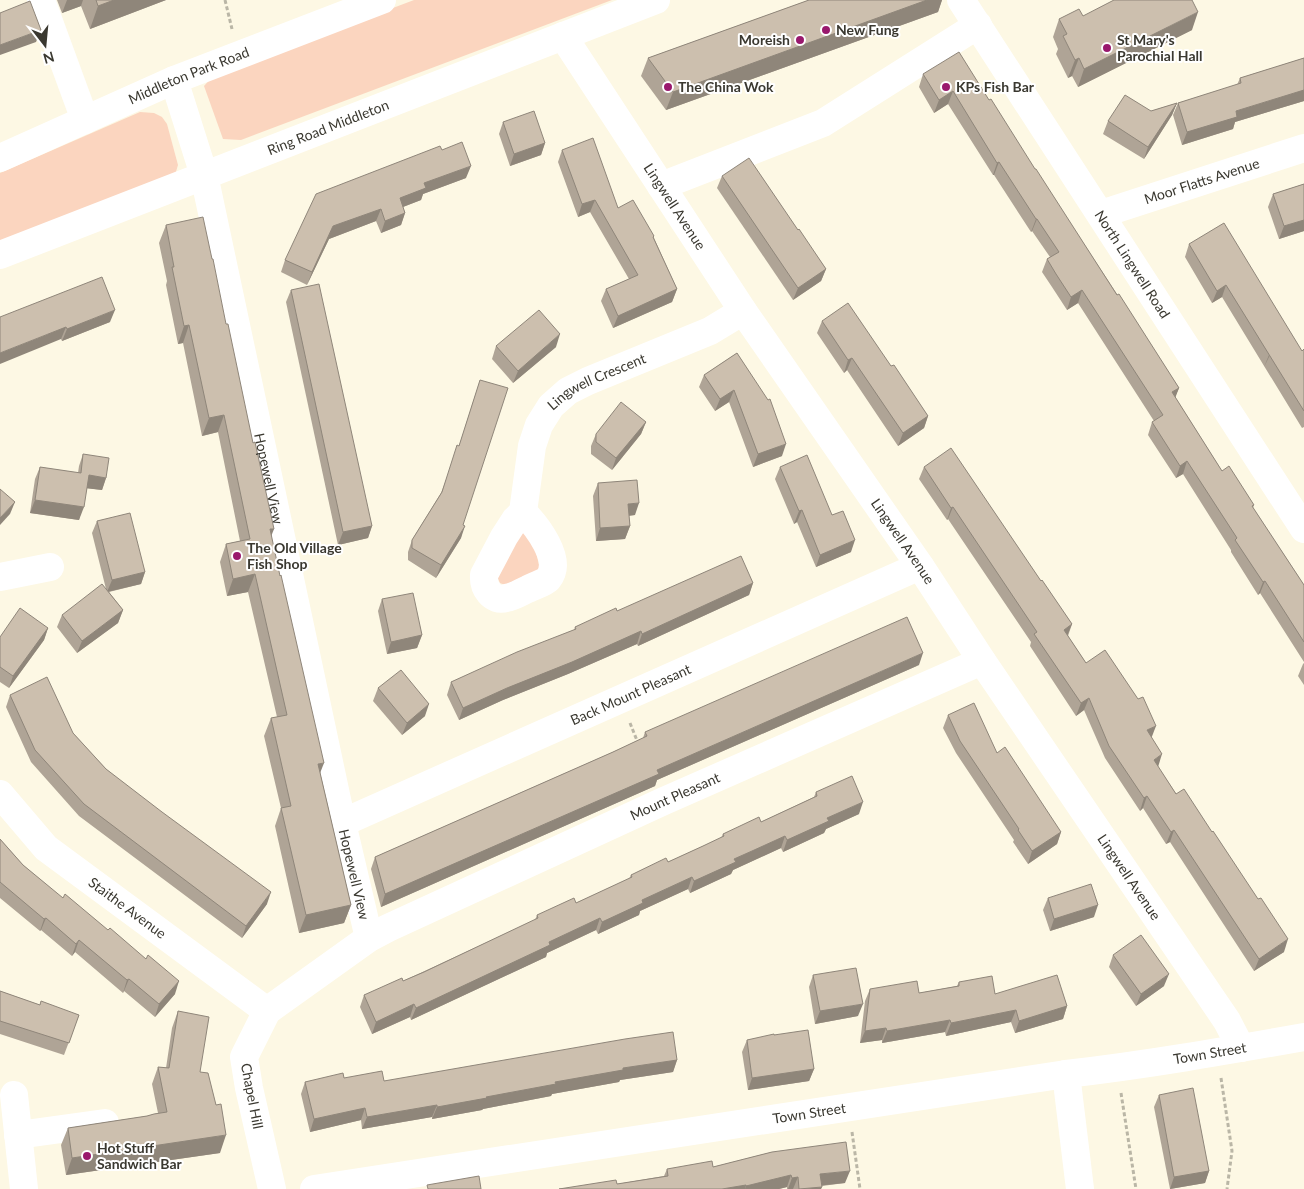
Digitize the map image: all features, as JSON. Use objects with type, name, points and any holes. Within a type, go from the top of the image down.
[{"type":"street","points":[[41,0],[85,120]]},
{"type":"street","name":"Middleton Park Road","points":[[0,158],[174,80],[382,0]]},
{"type":"street","name":"Ring Road Middleton","points":[[0,255],[656,0]]},
{"type":"street","name":"North Lingwell Road","points":[[961,0],[1304,529]]},
{"type":"street","points":[[661,186],[823,123],[978,25]]},
{"type":"street","name":"Lingwell Avenue","points":[[563,36],[743,312],[920,566],[982,661],[1227,1022],[1229,1050]]},
{"type":"street","name":"Hopewell View","points":[[174,80],[204,175],[342,823],[369,938]]},
{"type":"street","name":"Moor Flatts Avenue","points":[[1101,214],[1304,148]]},
{"type":"street","name":"Lingwell Crescent","points":[[523,512],[532,446],[539,425],[551,406],[568,391],[581,384],[710,331],[743,312]]},
{"type":"street","name":"Back Mount Pleasant","points":[[342,823],[920,566]]},
{"type":"street","points":[[0,577],[50,567]]},
{"type":"street","name":"Mount Pleasant","points":[[369,938],[664,801],[982,661]]},
{"type":"street","name":"Staithe Avenue","points":[[0,794],[46,848],[267,1011]]},
{"type":"street","name":"Chapel Hill","points":[[272,1189],[244,1057],[267,1011],[369,938]]},
{"type":"street","name":"Town Street","points":[[321,1188],[1066,1074],[1117,1068],[1304,1037]]},
{"type":"street","points":[[1066,1074],[1080,1189]]},
{"type":"street","points":[[14,1095],[24,1189]]},
{"type":"street","points":[[18,1135],[130,1119]]},
{"type":"path","points":[[620,700],[642,750]]},
{"type":"path","points":[[1227,1189],[1232,1151],[1229,1050]]},
{"type":"path","points":[[1117,1068],[1136,1189]]},
{"type":"path","points":[[848,1107],[860,1189]]},
{"type":"shaded area","points":[[414,0],[612,0],[241,140],[223,139],[204,86],[213,76]]},
{"type":"shaded area","points":[[140,112],[154,113],[162,117],[167,124],[178,165],[175,175],[0,245],[0,173]]},
{"type":"shaded area","points":[[525,532],[532,535],[540,569],[505,585],[500,583],[497,577],[516,536]]},
{"type":"building","points":[[96,0],[114,0],[98,6]]},
{"type":"building","points":[[809,0],[927,0],[673,92],[648,58]]},
{"type":"building","name":"St Mary's Parochial Hall","points":[[1114,0],[1192,0],[1198,12],[1084,69],[1079,58],[1075,60],[1063,36],[1067,34],[1059,19],[1079,9],[1083,16]]},
{"type":"building","points":[[30,1],[41,30],[0,45],[0,13]]},
{"type":"building","points":[[959,52],[1179,388],[1172,392],[1222,471],[1229,466],[1254,505],[1252,506],[1304,585],[1304,642],[1265,581],[1263,582],[1235,540],[1237,538],[1187,461],[1180,466],[1152,422],[1163,415],[1082,290],[1071,297],[1056,274],[1047,259],[1059,252],[999,162],[997,163],[953,91],[939,100],[923,74]]},
{"type":"building","points":[[1304,58],[1304,90],[1236,111],[1237,117],[1187,132],[1178,103],[1241,83],[1240,78]]},
{"type":"building","points":[[1125,95],[1151,111],[1177,103],[1148,147],[1108,121]]},
{"type":"building","points":[[534,111],[545,143],[514,154],[503,122]]},
{"type":"building","points":[[593,138],[618,208],[633,200],[654,236],[677,289],[618,316],[606,289],[638,275],[595,200],[582,204],[562,150]]},
{"type":"building","points":[[462,142],[471,166],[424,183],[426,188],[400,198],[405,213],[385,221],[381,209],[333,226],[312,272],[285,260],[316,194],[440,146],[442,150]]},
{"type":"building","points":[[749,158],[826,269],[798,288],[722,176]]},
{"type":"building","points":[[1304,184],[1304,220],[1284,226],[1273,194]]},
{"type":"building","points":[[203,217],[274,529],[270,529],[324,763],[318,764],[351,905],[306,915],[281,808],[291,806],[271,718],[287,715],[255,574],[233,579],[226,544],[250,539],[224,415],[209,418],[189,325],[184,326],[172,267],[174,267],[166,225]]},
{"type":"building","points":[[1224,223],[1302,351],[1304,349],[1304,411],[1226,285],[1217,291],[1189,244]]},
{"type":"building","points":[[102,277],[115,310],[0,353],[0,317]]},
{"type":"building","points":[[319,284],[372,526],[343,532],[291,290]]},
{"type":"building","points":[[848,303],[891,366],[894,365],[928,416],[903,433],[852,358],[848,360],[822,321]]},
{"type":"building","points":[[539,310],[560,334],[518,371],[496,346]]},
{"type":"building","points":[[737,353],[768,400],[770,399],[786,444],[758,454],[734,390],[720,399],[704,375]]},
{"type":"building","points":[[480,380],[508,388],[463,525],[465,526],[441,565],[412,548],[412,540],[442,492]]},
{"type":"building","points":[[621,402],[646,422],[616,458],[596,442],[596,434]]},
{"type":"building","points":[[951,448],[1072,624],[1064,630],[1086,663],[1105,650],[1138,699],[1143,697],[1156,726],[1147,730],[1162,754],[1154,760],[1176,794],[1184,789],[1258,899],[1261,898],[1288,939],[1259,959],[1174,830],[1171,832],[1147,796],[1144,798],[1109,746],[1089,698],[1081,703],[1034,634],[1037,632],[924,467]]},
{"type":"building","points":[[83,454],[109,458],[106,478],[89,475],[84,507],[35,500],[40,467],[81,473]]},
{"type":"building","points":[[807,455],[832,515],[843,511],[855,540],[820,555],[802,510],[799,511],[780,467]]},
{"type":"building","points":[[637,480],[639,503],[628,504],[630,526],[600,528],[598,483]]},
{"type":"building","points":[[0,489],[15,502],[0,518]]},
{"type":"building","points":[[130,513],[145,572],[112,580],[97,521]]},
{"type":"building","points":[[741,556],[753,583],[642,634],[641,631],[463,708],[451,682],[517,652],[576,629],[575,627],[616,608],[617,611]]},
{"type":"building","points":[[102,584],[123,610],[82,641],[62,615]]},
{"type":"building","points":[[413,593],[422,635],[391,642],[382,599]]},
{"type":"building","points":[[20,608],[48,628],[13,676],[0,667],[0,637]]},
{"type":"building","points":[[907,617],[923,653],[657,770],[659,774],[385,894],[375,857],[613,752],[647,736],[645,732]]},
{"type":"building","points":[[401,670],[429,704],[407,723],[378,688]]},
{"type":"building","points":[[47,677],[73,733],[106,769],[271,892],[246,926],[84,804],[35,750],[10,695]]},
{"type":"building","points":[[974,703],[997,753],[1005,747],[1061,832],[1032,851],[960,741],[948,715]]},
{"type":"building","points":[[852,776],[863,802],[827,818],[829,821],[787,840],[785,836],[734,859],[736,862],[694,881],[692,877],[642,900],[643,903],[602,922],[600,918],[549,942],[550,945],[416,1008],[414,1004],[376,1022],[364,995],[402,978],[403,981],[424,972],[538,918],[537,915],[574,898],[576,903],[632,877],[631,875],[666,858],[668,862],[724,836],[723,834],[759,817],[761,822],[817,796],[816,792]]},
{"type":"building","points":[[0,839],[23,865],[63,898],[65,894],[108,930],[110,928],[146,959],[148,955],[179,981],[159,1004],[79,940],[76,944],[0,882]]},
{"type":"building","points":[[1091,884],[1098,905],[1054,919],[1048,898]]},
{"type":"building","points":[[1141,935],[1169,974],[1141,994],[1113,955]]},
{"type":"building","points":[[856,968],[863,1004],[820,1011],[813,975]]},
{"type":"building","points":[[1057,975],[1067,1006],[1019,1021],[1016,1010],[951,1023],[950,1020],[887,1031],[886,1028],[865,1031],[870,989],[917,981],[919,993],[959,986],[959,982],[992,976],[995,994]]},
{"type":"building","points":[[0,991],[40,1005],[41,1001],[79,1015],[69,1043],[0,1021]]},
{"type":"building","points":[[178,1011],[209,1017],[200,1072],[208,1073],[216,1105],[221,1104],[226,1135],[72,1158],[68,1128],[167,1112],[158,1067],[169,1068]]},
{"type":"building","points":[[808,1030],[814,1069],[752,1078],[747,1040],[774,1034]]},
{"type":"building","points":[[673,1032],[677,1060],[623,1068],[623,1070],[555,1082],[556,1084],[487,1098],[367,1117],[365,1108],[314,1119],[305,1082],[343,1073],[344,1078],[382,1071],[384,1081]]},
{"type":"building","points":[[1193,1088],[1209,1171],[1174,1177],[1159,1095]]},
{"type":"building","points":[[846,1142],[850,1171],[820,1174],[822,1187],[799,1189],[798,1177],[792,1178],[791,1175],[746,1186],[722,1189],[559,1189],[616,1180],[617,1184],[668,1176],[667,1169],[712,1161],[713,1167],[772,1152]]},
{"type":"building","points":[[479,1176],[481,1189],[428,1189],[427,1185]]},
{"type":"place","name":"New Fung","points":[[826,30]]},
{"type":"place","name":"Moreish","points":[[800,40]]},
{"type":"place","name":"St Mary's Parochial Hall","points":[[1107,48]]},
{"type":"place","name":"The China Wok","points":[[668,87]]},
{"type":"place","name":"KPs Fish Bar","points":[[946,87]]},
{"type":"place","name":"The Old Village Fish Shop","points":[[237,556]]},
{"type":"place","name":"Hot Stuff Sandwich Bar","points":[[87,1156]]}]
